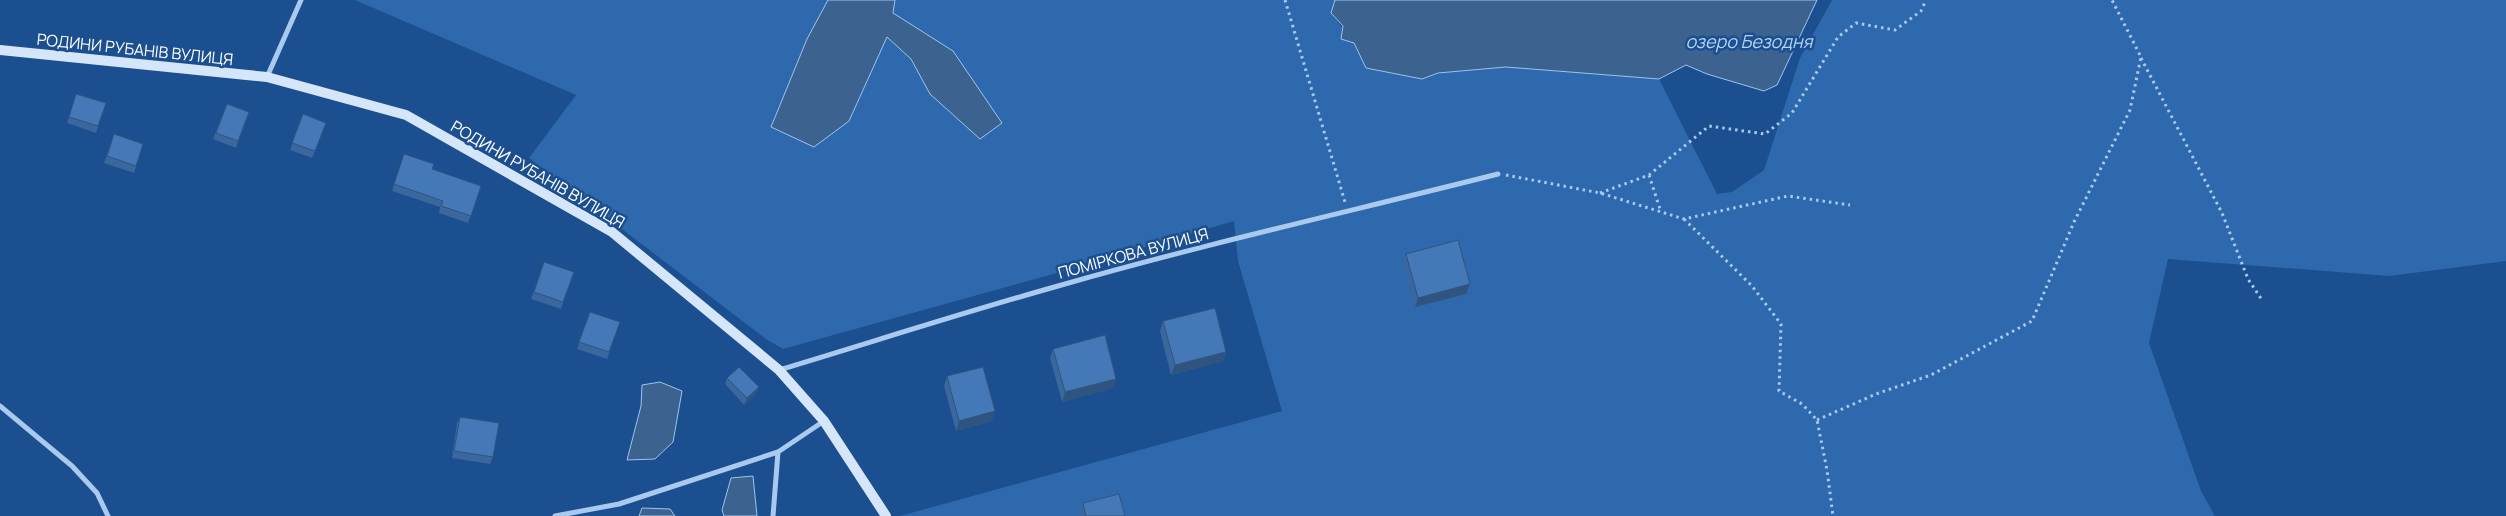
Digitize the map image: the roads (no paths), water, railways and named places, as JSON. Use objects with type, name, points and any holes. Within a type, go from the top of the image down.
[{"type":"street","points":[[267,77],[301,0]]},
{"type":"street","name":"РОДИНИ РУБАНІВ ВУЛИЦЯ","points":[[0,50],[267,77],[406,115],[612,232],[779,370],[824,421],[886,516]]},
{"type":"street","name":"ПОМІРКОВА ВУЛИЦЯ","points":[[779,370],[1058,286],[1257,232],[1348,212],[1498,174]]},
{"type":"street","points":[[0,406],[72,466],[97,493],[108,516]]},
{"type":"street","points":[[555,516],[619,504],[778,452],[824,421]]},
{"type":"street","points":[[773,516],[778,452]]},
{"type":"water","points":[[828,0],[895,0],[893,13],[953,51],[1002,123],[980,139],[930,94],[911,59],[887,37],[849,121],[814,147],[771,127],[807,39]]},
{"type":"water","name":"озеро Безодня","points":[[1335,0],[1817,0],[1777,85],[1764,91],[1707,74],[1686,65],[1659,79],[1506,67],[1438,73],[1422,79],[1366,68],[1354,43],[1341,39],[1343,26],[1331,13]]},
{"type":"water","points":[[660,382],[682,391],[673,442],[655,459],[627,460],[641,406],[642,385]]},
{"type":"water","points":[[753,476],[757,516],[724,516],[722,510],[731,478]]},
{"type":"water","points":[[642,508],[670,509],[675,516],[639,516]]}]
